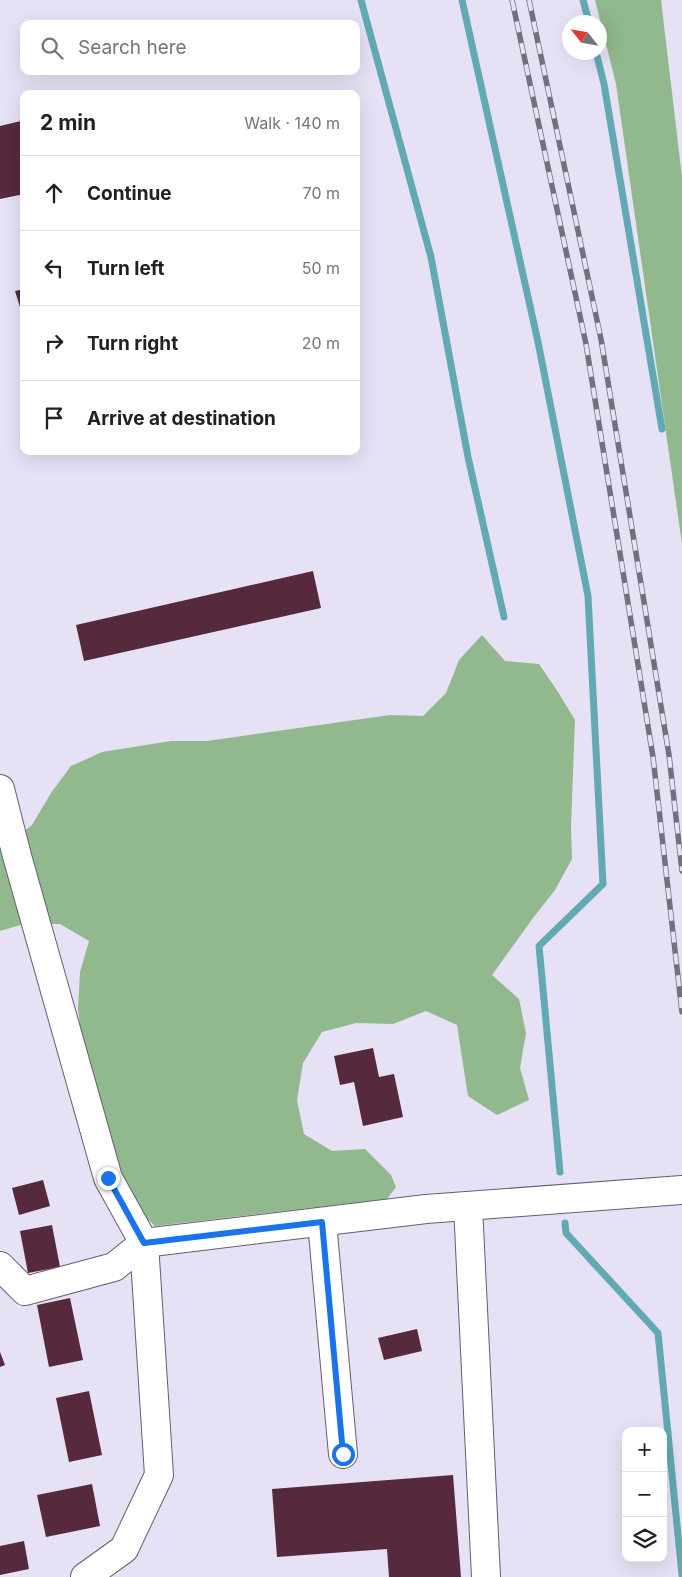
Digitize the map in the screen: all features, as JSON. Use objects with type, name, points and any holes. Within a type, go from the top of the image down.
[{"type":"street","points":[[0,789],[19,865],[108,1178],[144,1243],[159,1475],[124,1549],[85,1577]]},
{"type":"street","points":[[0,1266],[25,1291],[114,1267],[144,1243],[426,1209],[682,1190]]},
{"type":"street","points":[[468,1206],[486,1577]]},
{"type":"street","points":[[322,1222],[343,1454]]},
{"type":"green space","points":[[595,0],[661,0],[682,177],[682,544],[616,84],[607,48],[607,15],[599,15]]},
{"type":"green space","points":[[482,635],[505,661],[539,664],[575,720],[571,827],[572,859],[555,890],[492,975],[519,999],[526,1033],[520,1068],[529,1100],[497,1115],[468,1096],[457,1025],[426,1011],[393,1024],[356,1023],[322,1032],[303,1063],[297,1100],[304,1134],[332,1151],[365,1149],[391,1175],[396,1187],[387,1199],[155,1226],[129,1201],[82,1043],[78,1009],[80,972],[89,941],[60,924],[24,924],[0,931],[0,843],[5,847],[32,825],[51,793],[71,766],[102,752],[171,741],[207,741],[390,715],[423,716],[446,693],[459,660]]},
{"type":"building","points":[[20,121],[20,195],[0,199],[0,126]]},
{"type":"building","points":[[20,290],[20,307],[15,291]]},
{"type":"building","points":[[313,571],[321,608],[84,661],[76,625]]},
{"type":"building","points":[[373,1048],[379,1077],[394,1074],[403,1117],[363,1126],[354,1082],[340,1085],[334,1056]]},
{"type":"building","points":[[43,1180],[50,1206],[19,1215],[12,1188]]},
{"type":"building","points":[[52,1225],[60,1267],[28,1273],[20,1231]]},
{"type":"building","points":[[70,1298],[83,1360],[49,1367],[37,1305]]},
{"type":"building","points":[[417,1329],[422,1351],[384,1360],[378,1338]]},
{"type":"building","points":[[0,1352],[5,1365],[0,1367]]},
{"type":"building","points":[[89,1391],[102,1455],[69,1462],[56,1398]]},
{"type":"building","points":[[453,1475],[461,1577],[389,1577],[387,1549],[277,1557],[272,1489]]},
{"type":"building","points":[[92,1484],[100,1526],[46,1537],[37,1495]]},
{"type":"building","points":[[24,1541],[29,1569],[0,1575],[0,1546]]},
{"type":"waterway","points":[[361,0],[431,257],[468,457],[504,617]]},
{"type":"waterway","points":[[462,0],[538,342],[588,596],[603,884],[539,946],[560,1172]]},
{"type":"waterway","points":[[583,0],[587,15]]},
{"type":"waterway","points":[[598,60],[604,84],[662,429]]},
{"type":"waterway","points":[[565,1223],[566,1233],[658,1333],[682,1575]]},
{"type":"railway","points":[[512,0],[586,344],[653,757],[682,1012]]},
{"type":"railway","points":[[529,0],[601,339],[669,755],[682,871]]},
{"type":"route","points":[[108,1178],[144,1243],[322,1222],[343,1454]]}]
